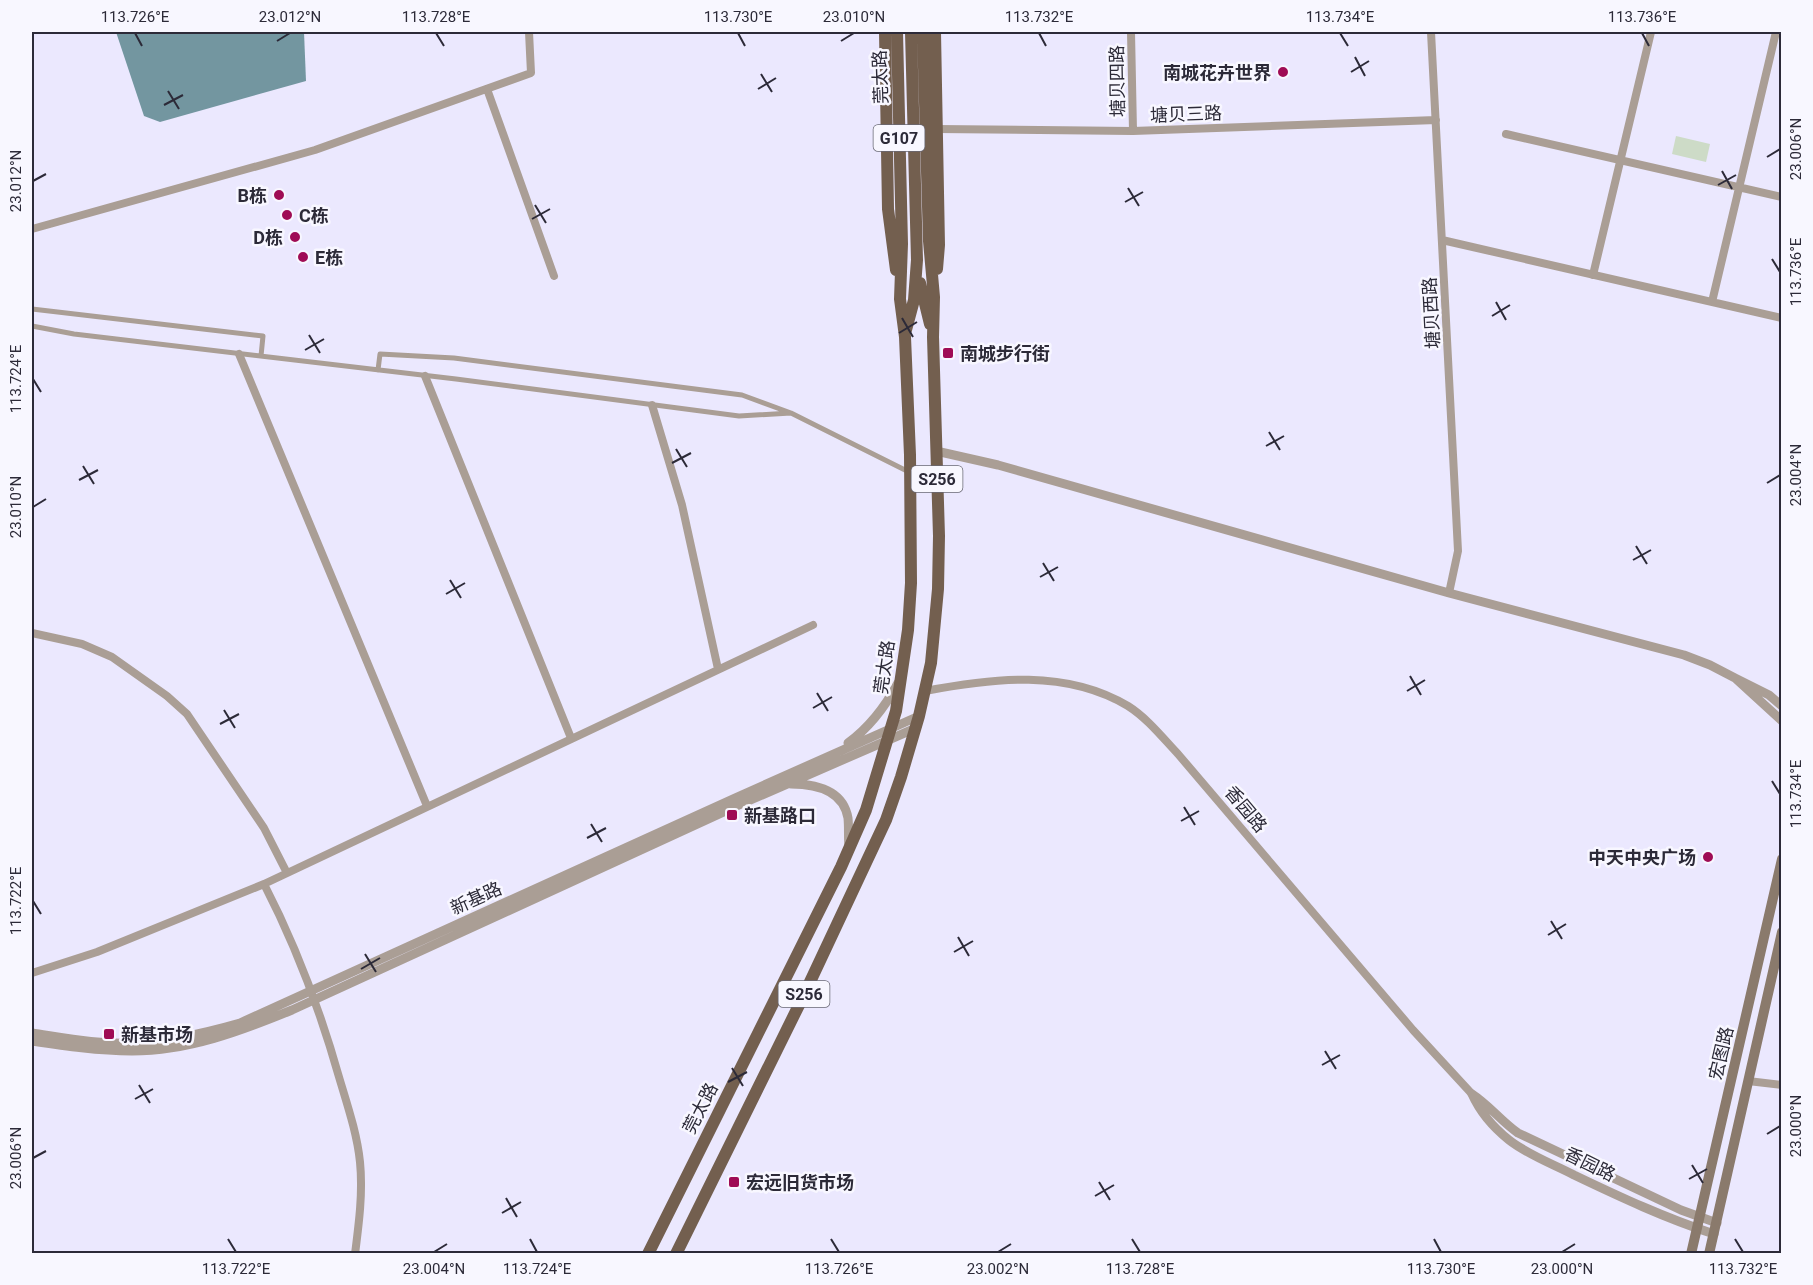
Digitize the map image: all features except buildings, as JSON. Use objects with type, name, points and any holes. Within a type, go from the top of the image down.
[{"type":"main road","points":[[885,32],[888,209],[900,299]]},
{"type":"main road","name":"莞太路","points":[[648,1254],[849,848],[866,810],[896,711],[911,583],[905,337],[900,299],[902,244],[897,32]]},
{"type":"main road","points":[[905,337],[914,300],[916,260],[911,32]]},
{"type":"main road","name":"S256","points":[[676,1254],[802,999],[886,820],[918,722],[931,663],[938,589],[939,536],[933,337],[934,297],[929,241],[923,32]]},
{"type":"main road","points":[[934,297],[939,245],[935,32]]},
{"type":"main road","points":[[916,260],[922,299],[933,337]]},
{"type":"main road","name":"宏图路","points":[[1691,1254],[1782,859]]},
{"type":"main road","name":"宏图路","points":[[1709,1254],[1782,932]]},
{"type":"street","points":[[32,229],[315,150],[531,73],[529,32]]},
{"type":"street","name":"塘贝四路","points":[[1131,32],[1133,131]]},
{"type":"street","name":"塘贝西路","points":[[1431,32],[1458,551],[1449,593]]},
{"type":"street","points":[[1593,275],[1651,32]]},
{"type":"street","points":[[1712,302],[1776,32]]},
{"type":"street","points":[[487,89],[554,276]]},
{"type":"street","name":"塘贝三路","points":[[937,129],[1133,131],[1436,120]]},
{"type":"street","points":[[1506,134],[1782,197]]},
{"type":"street","points":[[1442,240],[1782,318]]},
{"type":"street","points":[[32,309],[264,336],[261,356]]},
{"type":"street","points":[[32,326],[74,334],[739,416],[791,413]]},
{"type":"street","points":[[239,354],[427,806]]},
{"type":"street","points":[[378,370],[380,354],[454,358],[742,395],[791,413],[910,473]]},
{"type":"street","points":[[425,376],[571,738]]},
{"type":"street","points":[[652,405],[682,505],[718,669]]},
{"type":"street","points":[[936,451],[998,465],[1449,593],[1684,655],[1710,665],[1769,695],[1782,706]]},
{"type":"street","points":[[32,973],[97,952],[264,884],[813,625]]},
{"type":"street","points":[[32,633],[82,644],[112,657],[167,696],[187,714],[264,828],[287,873]]},
{"type":"street","points":[[837,752],[867,728],[890,698],[901,676]]},
{"type":"street","points":[[1735,678],[1782,721]]},
{"type":"street","name":"香园路","points":[[925,691],[994,681],[1045,680],[1076,684],[1129,706],[1146,720],[1178,754],[1406,1021],[1472,1094],[1485,1102],[1506,1125],[1518,1133],[1660,1201],[1700,1217],[1715,1228]]},
{"type":"street","name":"新基路","points":[[32,1041],[82,1048],[134,1051],[171,1048],[243,1030],[313,995],[837,752],[918,722]]},
{"type":"street","name":"新基路","points":[[32,1033],[107,1043],[133,1043],[170,1040],[240,1023],[313,995],[786,784],[889,734]]},
{"type":"street","points":[[786,784],[814,786],[836,795],[844,806],[848,819],[849,848]]},
{"type":"street","points":[[264,884],[284,923],[313,995],[348,1105],[360,1162],[361,1215],[355,1254]]},
{"type":"street","points":[[1748,1080],[1782,1084]]},
{"type":"street","name":"香园路","points":[[1472,1094],[1477,1107],[1495,1127],[1522,1149],[1642,1207],[1697,1228],[1715,1228]]},
{"type":"shaded area","points":[[116,32],[304,32],[306,81],[160,122],[144,116]]},
{"type":"shaded area","points":[[1676,136],[1710,144],[1706,162],[1672,154]]},
{"type":"place","name":"南城花卉世界","points":[[1283,72]]},
{"type":"place","name":"B栋","points":[[279,195]]},
{"type":"place","name":"C栋","points":[[287,215]]},
{"type":"place","name":"D栋","points":[[295,237]]},
{"type":"place","name":"E栋","points":[[303,257]]},
{"type":"place","name":"南城步行街","points":[[948,353]]},
{"type":"place","name":"新基路口","points":[[732,815]]},
{"type":"place","name":"中天中央广场","points":[[1708,857]]},
{"type":"place","name":"新基市场","points":[[109,1034]]},
{"type":"place","name":"宏远旧货市场","points":[[734,1182]]}]
